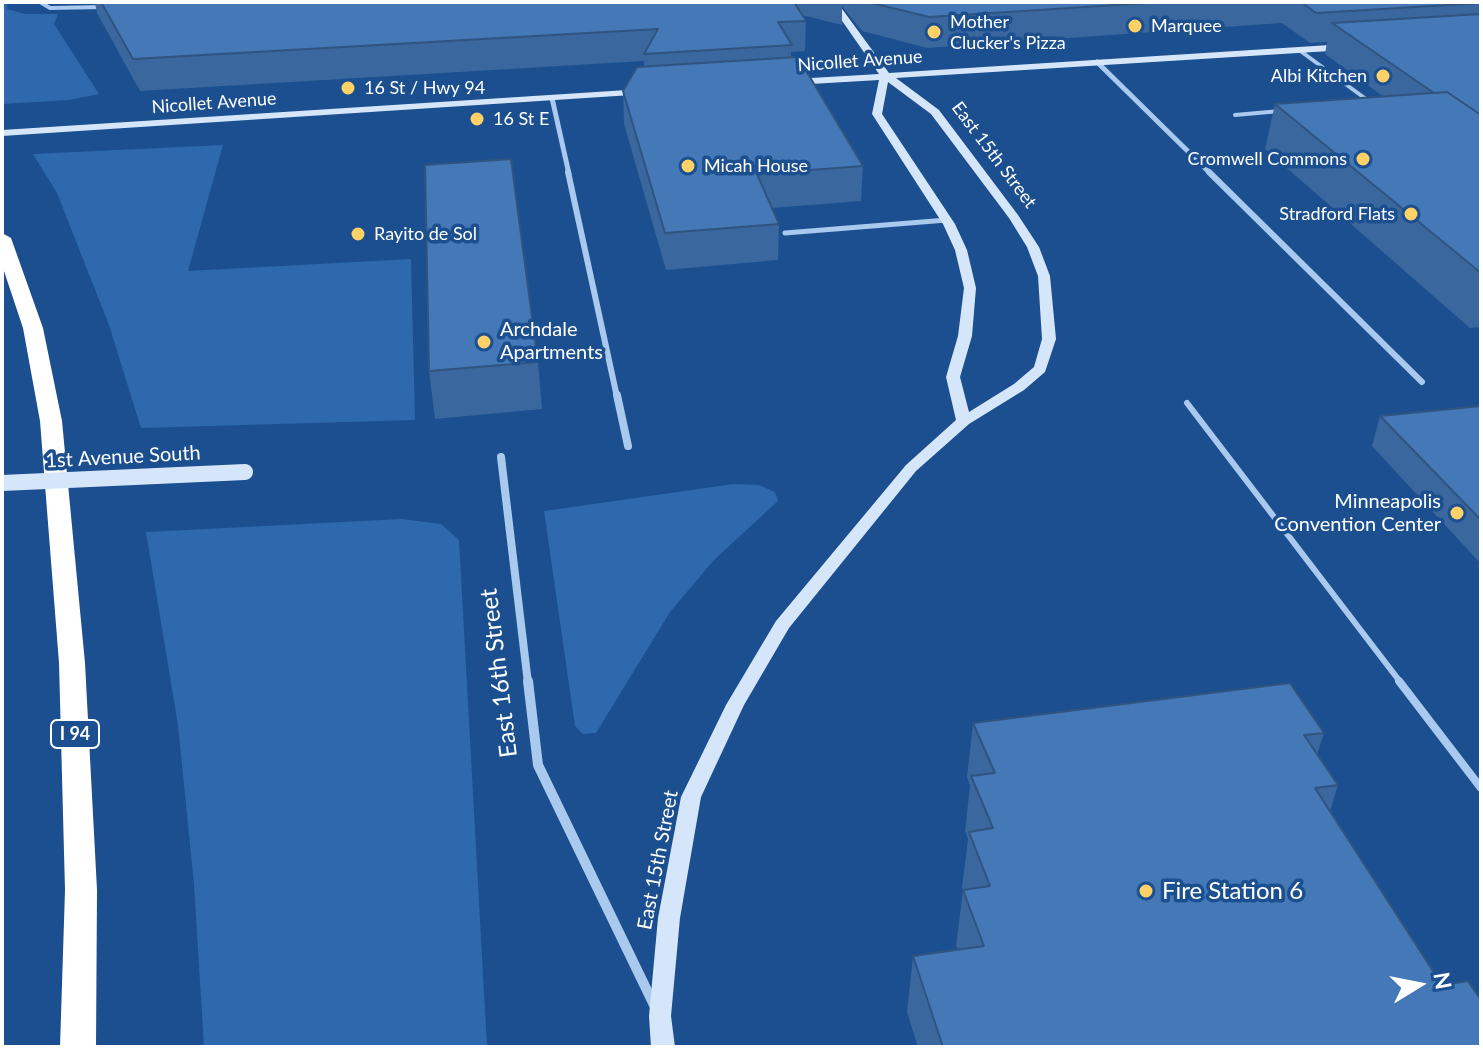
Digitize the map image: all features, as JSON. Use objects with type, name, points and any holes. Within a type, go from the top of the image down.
[{"type":"highway","name":"I 94","points":[[2,238],[33,328],[51,421],[72,663],[81,890],[78,1047]]},
{"type":"street","name":"East 15th Street","points":[[660,1016],[669,918],[691,797],[735,705],[782,625],[911,468],[964,421],[1019,387],[1040,369],[1049,339],[1044,276],[1033,247],[1014,217],[935,112],[885,75],[833,2]]},
{"type":"street","name":"Nicollet Avenue","points":[[786,82],[1360,46]]},
{"type":"street","points":[[1097,62],[1422,382]]},
{"type":"street","points":[[885,75],[877,114],[947,220],[961,250],[970,288],[965,336],[953,377],[964,421]]},
{"type":"street","name":"Nicollet Avenue","points":[[2,133],[654,91]]},
{"type":"street","points":[[552,98],[628,446]]},
{"type":"street","name":"East 16th Street","points":[[501,457],[538,765],[660,1016],[663,1047]]},
{"type":"street","name":"1st Avenue South","points":[[2,483],[245,472]]},
{"type":"lane","points":[[40,2],[50,8],[111,7]]},
{"type":"lane","points":[[1299,50],[1374,105],[1359,106]]},
{"type":"lane","points":[[1235,115],[1282,111]]},
{"type":"lane","points":[[785,233],[947,220]]},
{"type":"lane","points":[[1187,403],[1481,788]]},
{"type":"shaded area","points":[[2,2],[8,2],[7,9],[25,14],[58,14],[54,24],[99,94],[69,100],[2,104]]},
{"type":"shaded area","points":[[223,145],[188,271],[411,259],[415,420],[141,428],[109,325],[57,193],[33,154]]},
{"type":"shaded area","points":[[733,484],[759,485],[775,492],[778,501],[714,560],[670,612],[596,733],[583,734],[575,726],[544,511]]},
{"type":"shaded area","points":[[402,519],[441,524],[459,540],[487,1047],[204,1047],[194,884],[178,725],[146,532]]},
{"type":"building","points":[[101,2],[794,2],[806,21],[778,22],[792,45],[644,54],[658,29],[133,59]]},
{"type":"building","points":[[868,2],[1163,2],[929,17]]},
{"type":"building","points":[[1301,2],[1481,2],[1481,3],[1316,13]]},
{"type":"building","points":[[1481,14],[1481,115],[1447,92],[1434,93],[1332,23]]},
{"type":"building","points":[[798,57],[863,166],[757,174],[779,224],[665,233],[623,91],[637,67]]},
{"type":"building","points":[[1447,92],[1481,115],[1481,273],[1275,104]]},
{"type":"building","points":[[511,159],[538,362],[429,371],[425,165]]},
{"type":"building","points":[[1481,406],[1481,520],[1380,416]]},
{"type":"building","name":"Fire Station 6","points":[[1290,683],[1324,733],[1304,735],[1338,785],[1315,788],[1442,985],[1468,981],[1481,997],[1481,1047],[943,1047],[913,956],[984,946],[963,890],[990,886],[969,832],[993,828],[971,776],[995,773],[973,723]]},
{"type":"place","name":"Marquee","points":[[1135,26]]},
{"type":"place","name":"Mother Clucker's Pizza","points":[[934,32]]},
{"type":"place","name":"Albi Kitchen","points":[[1383,76]]},
{"type":"place","name":"16 St / Hwy 94","points":[[348,88]]},
{"type":"place","name":"16 St E","points":[[477,119]]},
{"type":"place","name":"Cromwell Commons","points":[[1363,159]]},
{"type":"place","name":"Micah House","points":[[688,166]]},
{"type":"place","name":"Stradford Flats","points":[[1411,214]]},
{"type":"place","name":"Rayito de Sol","points":[[358,234]]},
{"type":"place","name":"Archdale Apartments","points":[[484,342]]},
{"type":"place","name":"Minneapolis Convention Center","points":[[1457,513]]},
{"type":"place","name":"Fire Station 6","points":[[1146,891]]}]
